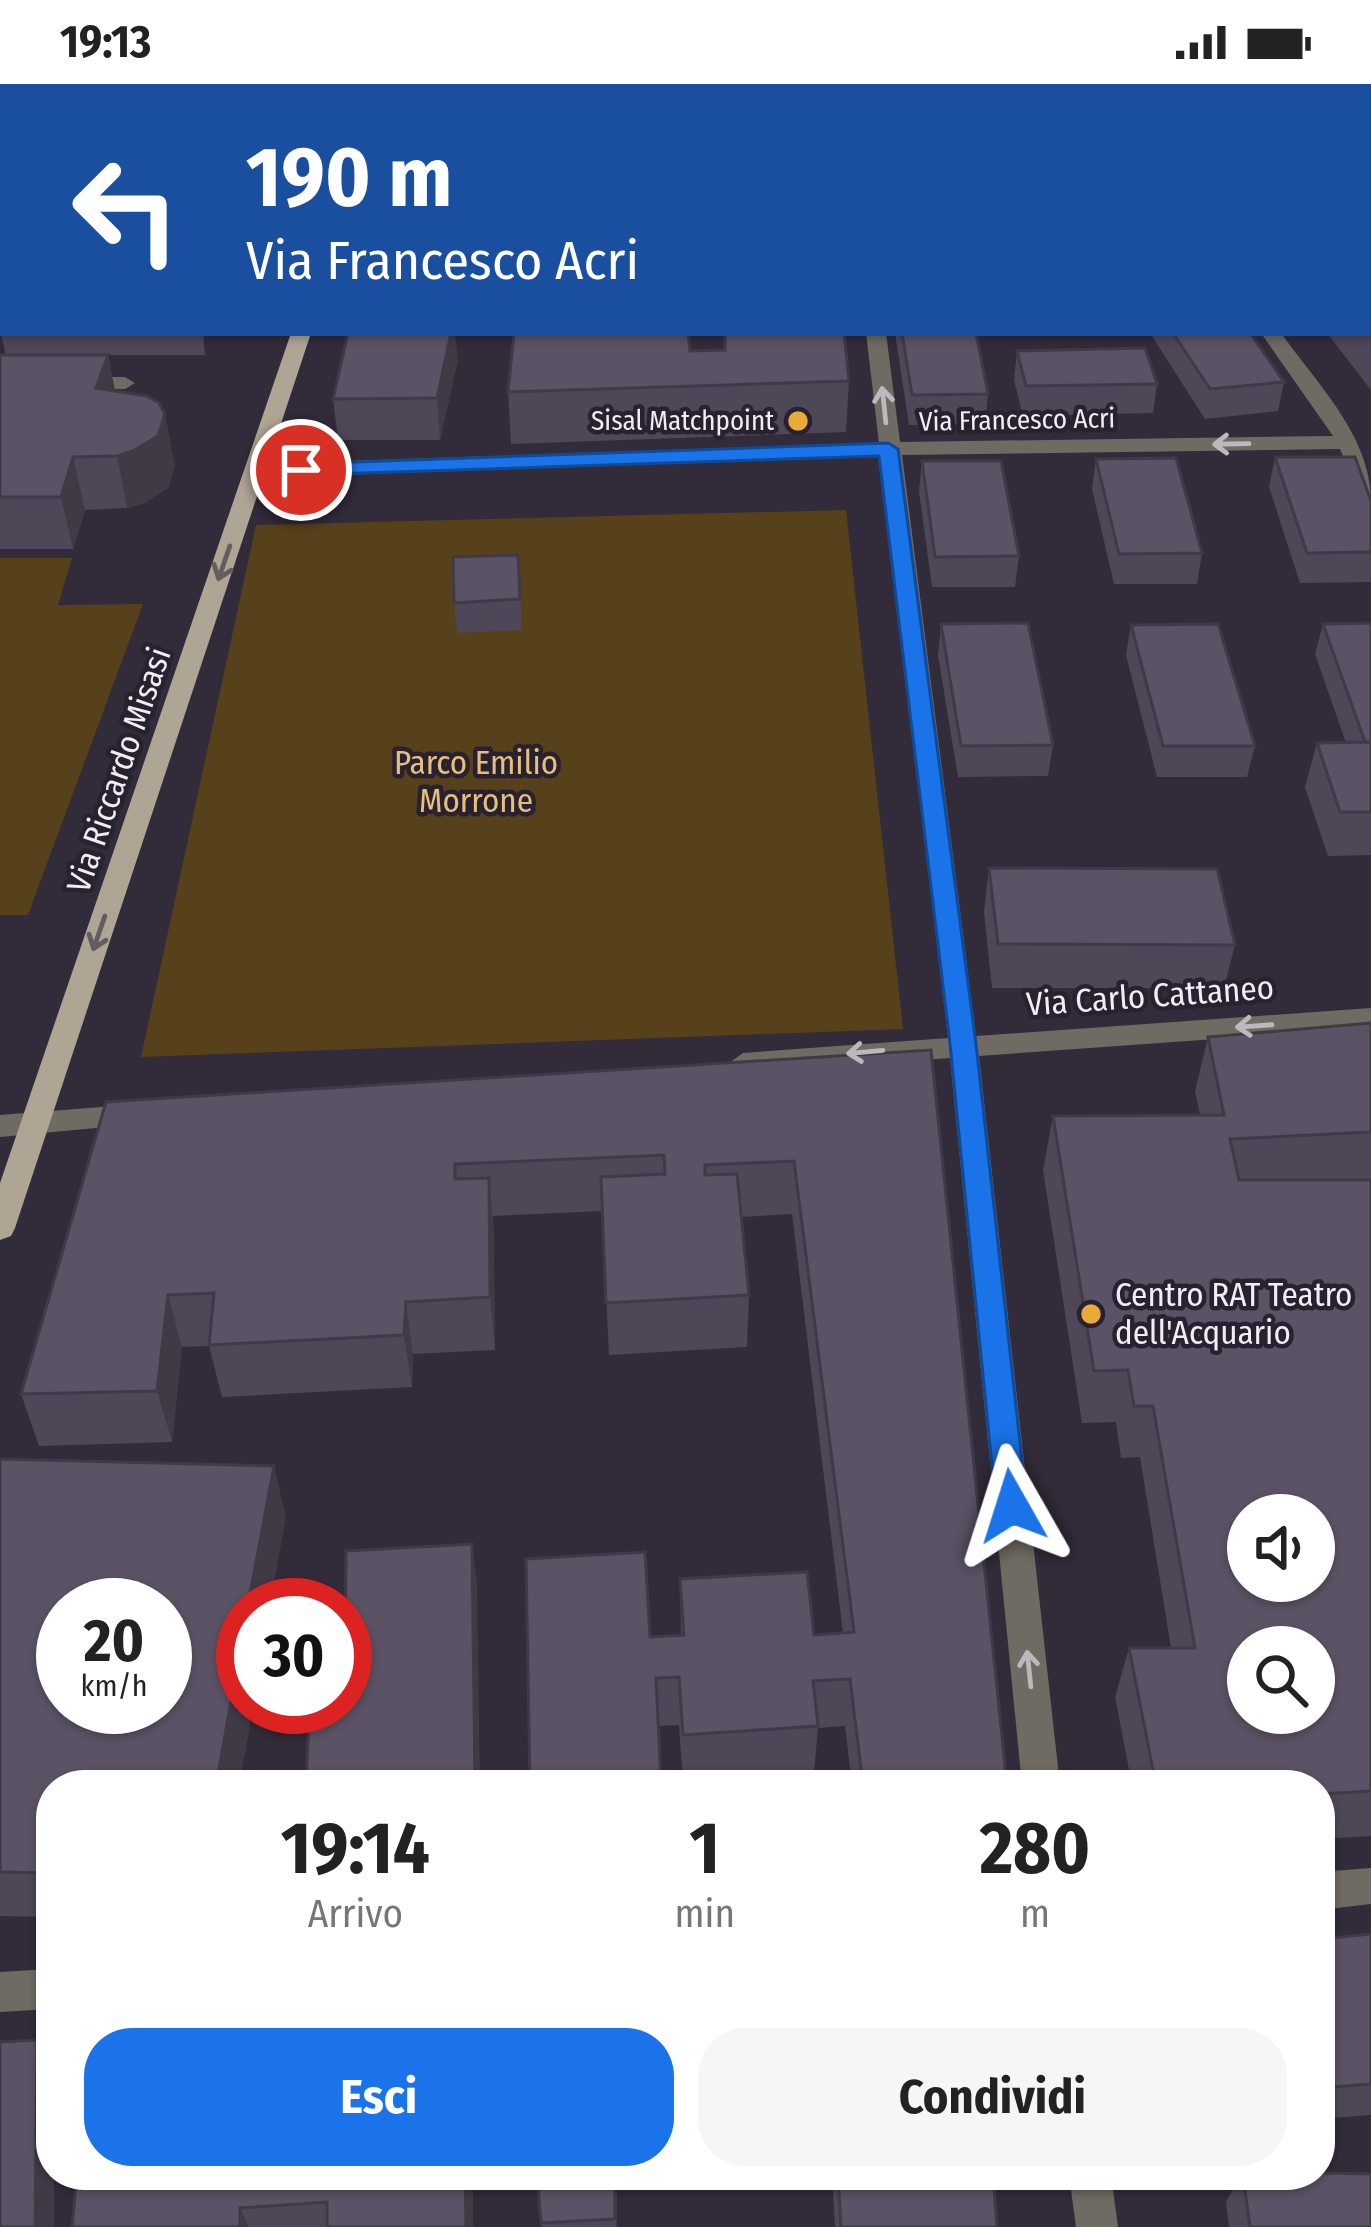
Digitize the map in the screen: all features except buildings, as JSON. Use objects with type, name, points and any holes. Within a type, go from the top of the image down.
[{"type":"main road","name":"Via Riccardo Misasi","points":[[0,1228],[301,336]]},
{"type":"street","points":[[876,336],[963,1044],[1039,1770]]},
{"type":"street","points":[[1273,336],[1348,442],[1371,495]]},
{"type":"street","points":[[0,383],[125,382]]},
{"type":"street","name":"Via Francesco Acri","points":[[255,471],[888,449],[1348,442]]},
{"type":"street","name":"Via Carlo Cattaneo","points":[[707,1066],[1371,1018]]},
{"type":"street","points":[[0,1126],[172,1112]]},
{"type":"street","points":[[1335,1890],[1371,1886]]},
{"type":"street","points":[[0,1992],[36,1990]]},
{"type":"street","points":[[1092,2190],[1097,2227]]},
{"type":"green space","name":"Parco Emilio Morrone","points":[[846,510],[903,1029],[141,1057],[256,525]]},
{"type":"green space","points":[[0,558],[72,558],[58,605],[143,604],[28,915],[0,915]]},
{"type":"place","name":"Sisal Matchpoint","points":[[798,421]]},
{"type":"place","name":"Centro RAT Teatro dell'Acquario","points":[[1091,1314]]},
{"type":"route","points":[[301,470],[888,449],[963,1044],[1012,1506]]}]
